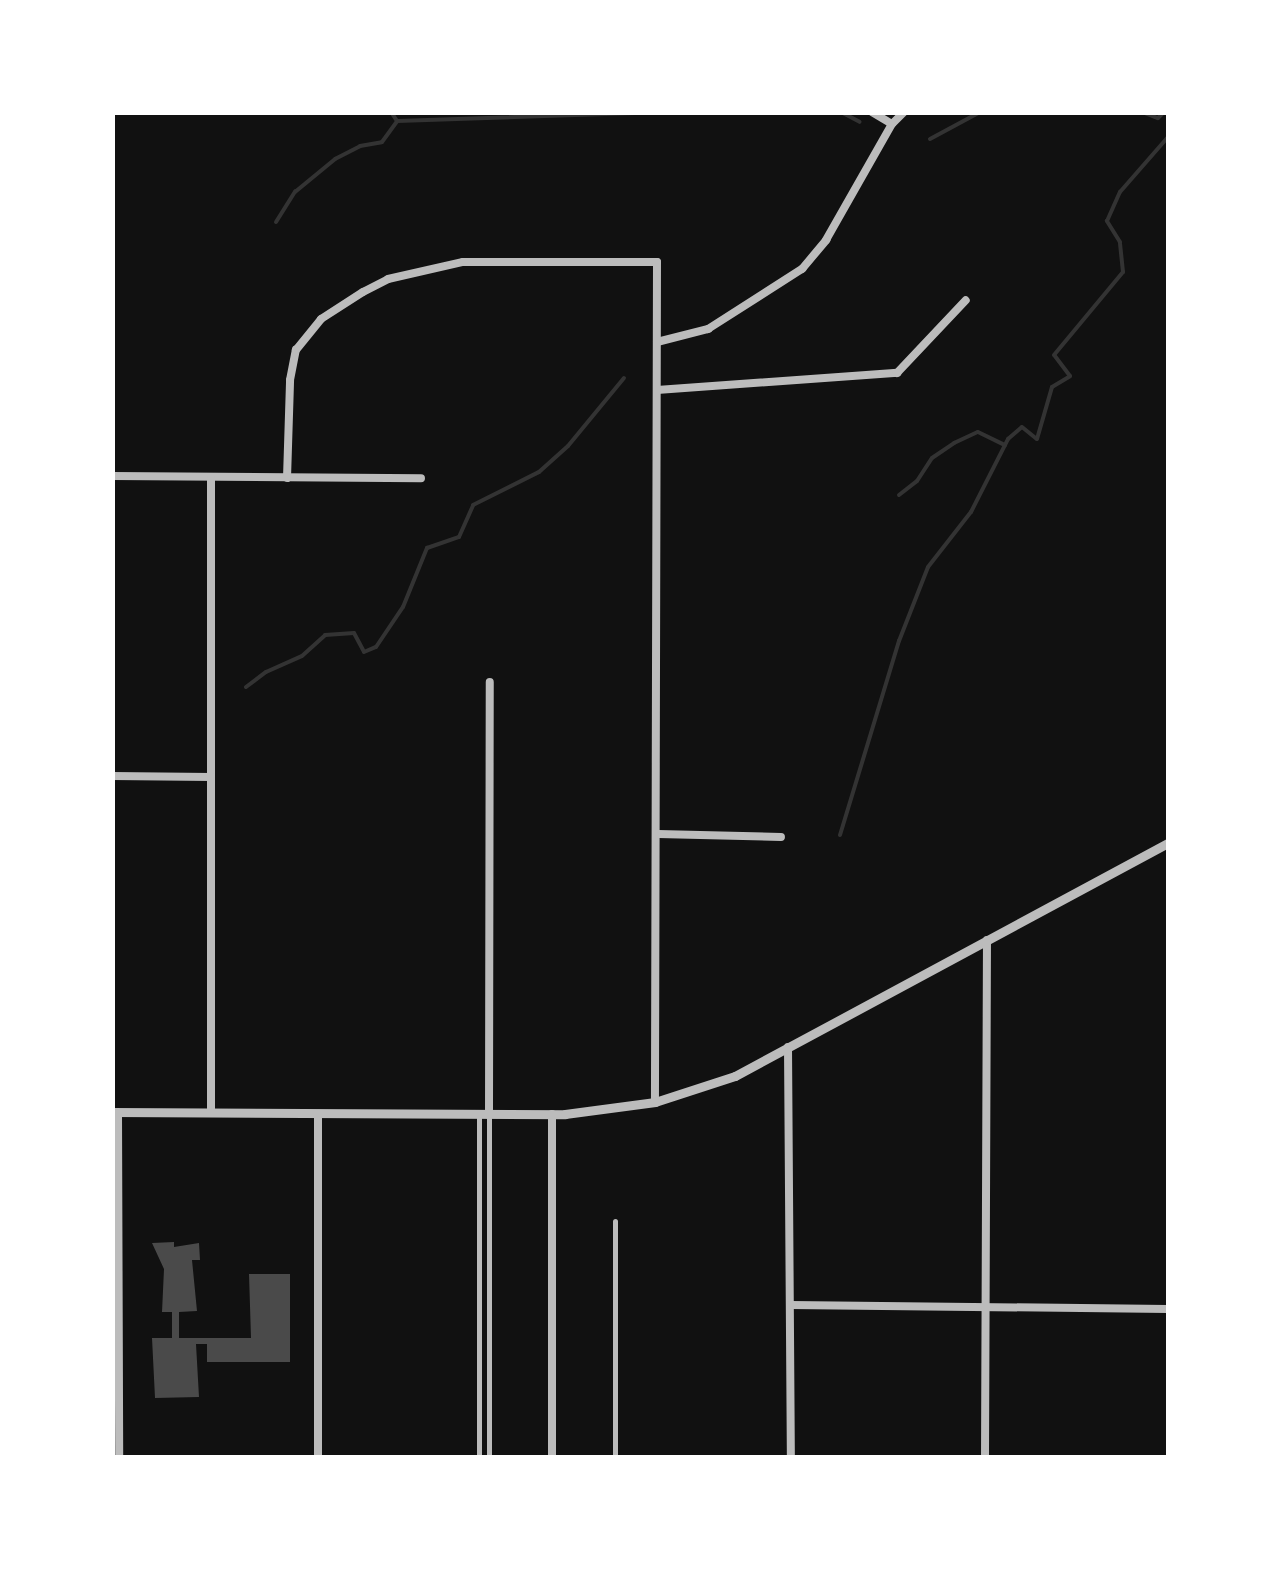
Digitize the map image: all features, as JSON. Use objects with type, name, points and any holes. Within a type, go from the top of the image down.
[{"type":"street","points":[[872,112],[892,124]]},
{"type":"street","points":[[657,342],[708,329],[802,269],[826,240],[892,124],[904,112]]},
{"type":"street","points":[[288,478],[290,380],[296,350],[321,319],[362,292],[388,279],[463,262],[657,262],[656,1102]]},
{"type":"street","points":[[657,390],[897,373],[966,300]]},
{"type":"street","points":[[112,476],[421,478]]},
{"type":"street","points":[[210,478],[211,1113]]},
{"type":"street","points":[[480,1458],[490,682]]},
{"type":"street","points":[[112,776],[211,777]]},
{"type":"street","points":[[658,834],[781,837]]},
{"type":"street","points":[[120,1458],[115,1112],[318,1116],[552,1114],[656,1102],[735,1076],[1168,842]]},
{"type":"street","points":[[985,1458],[987,940]]},
{"type":"street","points":[[788,1047],[791,1458]]},
{"type":"street","points":[[552,1114],[552,1458]]},
{"type":"street","points":[[484,1115],[488,1458]]},
{"type":"street","points":[[318,1116],[318,1458]]},
{"type":"street","points":[[615,1458],[616,1220]]},
{"type":"street","points":[[791,1304],[1168,1309]]},
{"type":"building","points":[[174,1242],[174,1247],[199,1243],[200,1260],[192,1260],[197,1311],[179,1312],[179,1338],[251,1338],[249,1274],[290,1274],[290,1362],[207,1362],[207,1344],[196,1344],[199,1397],[155,1398],[152,1338],[172,1338],[172,1312],[162,1312],[164,1269],[152,1243]]},
{"type":"waterway","points":[[391,112],[397,121],[673,112]]},
{"type":"waterway","points":[[841,112],[860,122]]},
{"type":"waterway","points":[[930,139],[980,112]]},
{"type":"waterway","points":[[1142,112],[1158,118],[1164,112]]},
{"type":"waterway","points":[[276,222],[295,192],[335,159],[360,146],[382,142],[397,121]]},
{"type":"waterway","points":[[840,835],[899,641],[928,567],[971,512],[1008,439],[1022,427],[1037,439],[1052,387],[1070,376],[1054,355],[1123,272],[1120,242],[1107,221],[1120,192],[1168,137]]},
{"type":"waterway","points":[[246,687],[266,672],[302,656],[325,635],[354,633],[364,652],[376,647],[403,607],[427,548],[459,537],[473,505],[539,472],[568,446],[624,378]]},
{"type":"waterway","points":[[899,495],[917,481],[932,458],[954,443],[978,432],[1005,445]]}]
